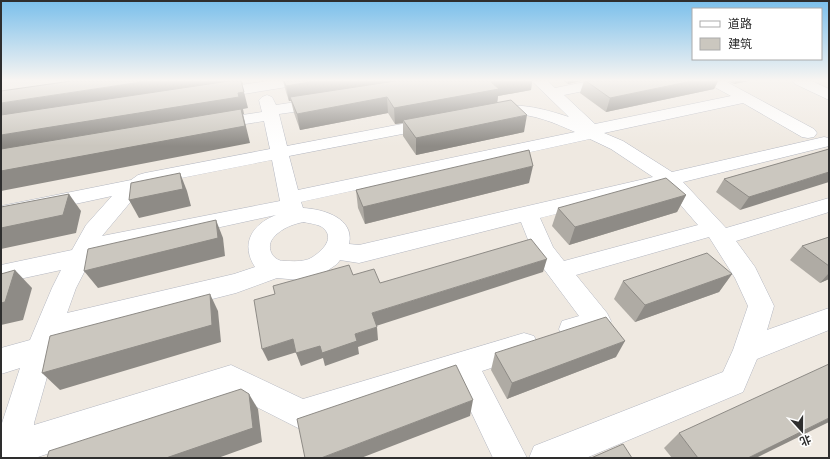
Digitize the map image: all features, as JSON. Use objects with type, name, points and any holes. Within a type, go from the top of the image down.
[{"type":"street","points":[[268,102],[292,206]]},
{"type":"street","points":[[201,127],[325,102]]},
{"type":"street","points":[[562,102],[595,134]]},
{"type":"street","points":[[1,274],[83,252],[292,206],[727,102]]},
{"type":"street","points":[[754,102],[822,137]]},
{"type":"street","points":[[528,213],[543,251],[598,321],[302,415],[231,379],[18,452],[18,423],[43,340],[83,252],[94,230],[126,194],[145,179],[509,109],[528,110],[562,120],[595,134],[617,145],[669,179],[717,233],[746,274],[762,306],[747,350],[733,382],[546,458]]},
{"type":"street","points":[[336,251],[359,254],[669,179],[822,137]]},
{"type":"street","points":[[1,213],[137,185]]},
{"type":"street","points":[[559,271],[829,205]]},
{"type":"street","points":[[292,206],[326,219],[334,225],[339,232],[340,241],[336,251],[328,260],[302,271],[288,272],[275,269],[265,263],[260,255],[259,246],[262,237],[269,228],[280,221],[292,206]]},
{"type":"street","points":[[1,361],[43,340],[236,283],[275,269]]},
{"type":"street","points":[[747,350],[829,319]]},
{"type":"street","points":[[463,364],[510,458]]},
{"type":"building","points":[[85,102],[205,102],[1,135],[1,115]]},
{"type":"building","points":[[292,102],[358,102],[297,114]]},
{"type":"building","points":[[390,102],[425,102],[394,108]]},
{"type":"building","points":[[498,102],[514,102],[527,115],[416,138],[403,120]]},
{"type":"building","points":[[241,109],[245,126],[1,171],[1,149]]},
{"type":"building","points":[[829,149],[829,172],[749,197],[724,179]]},
{"type":"building","points":[[529,150],[533,166],[363,207],[356,190]]},
{"type":"building","points":[[180,173],[183,189],[129,200],[131,183]]},
{"type":"building","points":[[666,178],[686,195],[575,227],[558,208]]},
{"type":"building","points":[[69,194],[63,215],[1,228],[1,207]]},
{"type":"building","points":[[216,220],[218,238],[84,271],[88,249]]},
{"type":"building","points":[[829,237],[829,266],[802,246]]},
{"type":"building","points":[[531,239],[547,259],[372,313],[377,327],[355,334],[357,341],[322,353],[320,346],[296,353],[293,339],[262,349],[254,300],[275,294],[273,286],[349,265],[353,275],[374,269],[380,283]]},
{"type":"building","points":[[707,253],[732,274],[645,305],[623,281]]},
{"type":"building","points":[[15,270],[5,302],[1,303],[1,274]]},
{"type":"building","points":[[210,294],[212,325],[42,373],[50,336]]},
{"type":"building","points":[[606,317],[625,341],[512,383],[495,353]]},
{"type":"building","points":[[829,364],[829,418],[748,458],[698,458],[679,433]]},
{"type":"building","points":[[456,365],[473,400],[321,458],[305,458],[297,419]]},
{"type":"building","points":[[241,389],[249,394],[253,428],[166,458],[47,458],[49,451]]},
{"type":"building","points":[[623,444],[632,458],[591,458]]}]
